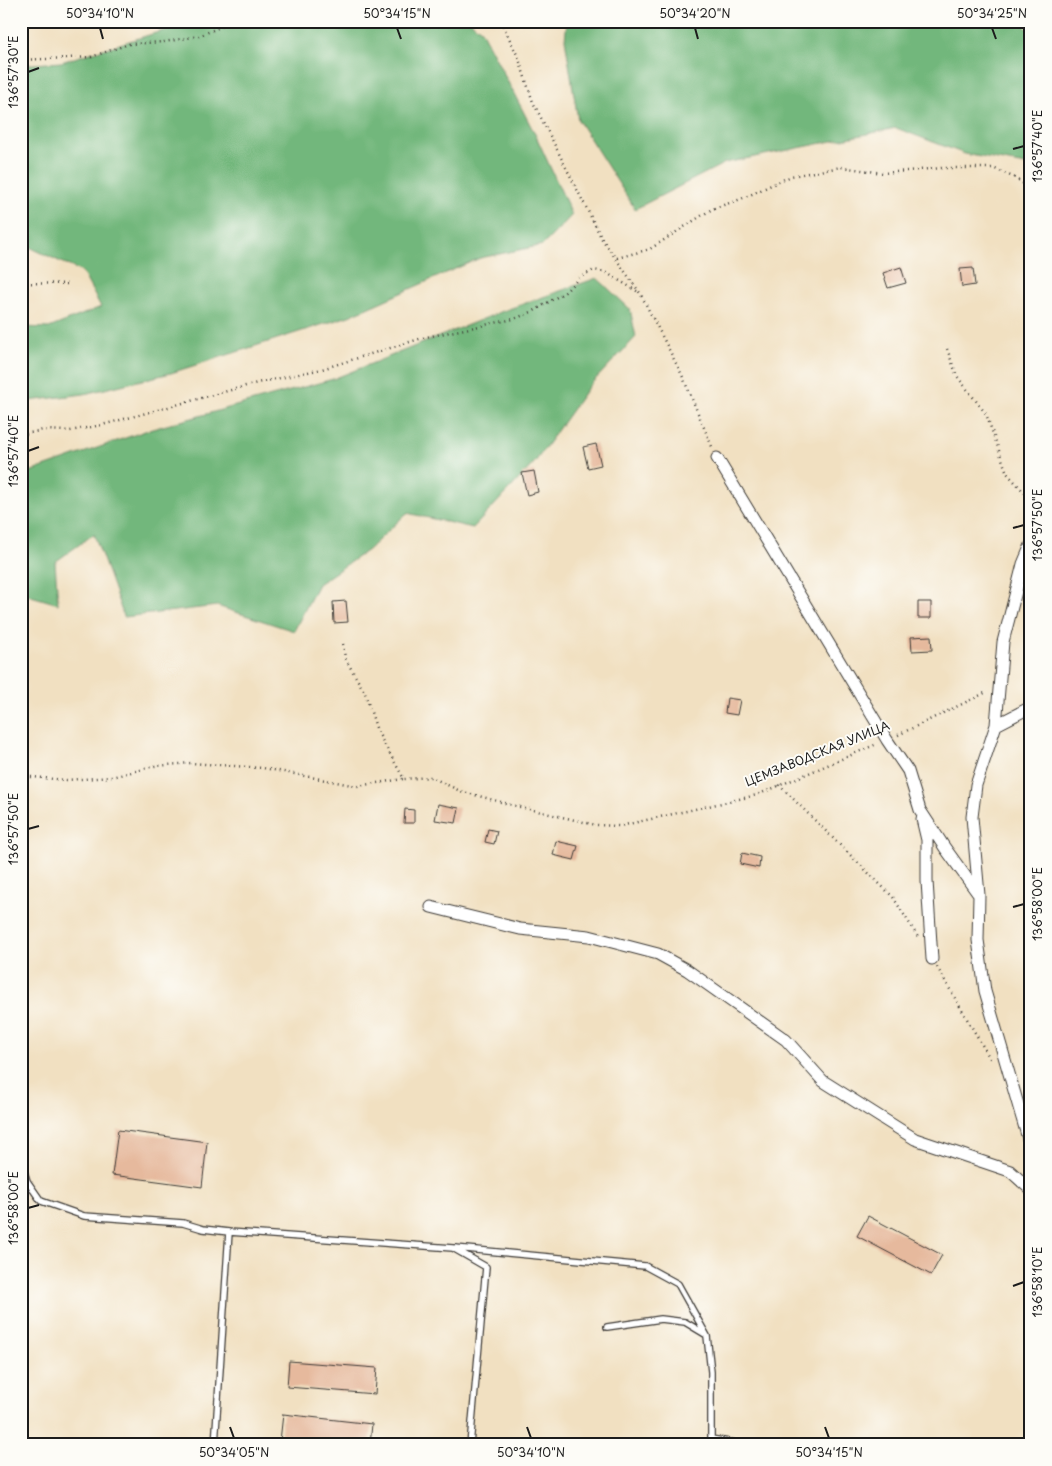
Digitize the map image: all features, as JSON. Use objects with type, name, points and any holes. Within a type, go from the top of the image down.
[{"type":"street","points":[[717,458],[887,740],[908,771],[927,840],[927,881],[932,959]]},
{"type":"street","points":[[1031,544],[1023,564],[1002,642],[996,725],[976,785],[972,817],[979,894],[978,940],[984,991],[1031,1149]]},
{"type":"street","points":[[996,725],[1031,707]]},
{"type":"street","points":[[920,810],[979,894]]},
{"type":"street","points":[[431,906],[520,929],[589,936],[658,954],[687,970],[786,1040],[823,1081],[915,1139],[1010,1172],[1031,1190]]},
{"type":"lane","points":[[21,1162],[27,1181],[42,1201],[84,1216],[183,1223],[203,1229],[229,1232],[453,1248],[645,1266],[678,1284],[707,1336],[711,1372],[711,1439],[747,1445]]},
{"type":"lane","points":[[215,1445],[229,1232]]},
{"type":"lane","points":[[453,1248],[486,1267],[470,1445]]},
{"type":"lane","points":[[607,1327],[662,1319],[685,1322],[707,1336]]},
{"type":"path","points":[[21,60],[92,57],[129,44],[164,42],[199,36],[234,21]]},
{"type":"path","points":[[502,21],[519,59],[533,102],[602,238],[640,293],[682,375],[717,458]]},
{"type":"path","points":[[617,258],[650,249],[712,209],[741,199],[791,176],[814,172],[841,168],[883,174],[942,168],[993,168],[1015,178],[1031,189]]},
{"type":"path","points":[[21,435],[43,430],[70,431],[102,425],[257,382],[322,369],[426,337],[514,318],[534,311],[565,292],[579,278],[594,270],[605,272],[640,293]]},
{"type":"path","points":[[21,282],[72,284]]},
{"type":"path","points":[[947,349],[957,376],[986,414],[1007,473],[1031,500]]},
{"type":"path","points":[[343,644],[345,658],[365,693],[378,731],[404,779]]},
{"type":"path","name":"ЦЕМЗАВОДСКАЯ УЛИЦА","points":[[21,776],[66,780],[112,777],[155,766],[191,763],[263,768],[357,786],[431,777],[460,791],[516,806],[596,825],[620,826],[757,795],[887,740],[999,686]]},
{"type":"path","points":[[780,785],[893,897],[993,1062]]},
{"type":"green space","points":[[235,21],[470,21],[481,30],[536,136],[572,215],[543,245],[480,258],[349,316],[171,373],[84,394],[21,402],[21,327],[49,328],[101,307],[82,272],[21,243],[21,65],[61,62],[162,31]]},
{"type":"green space","points":[[567,21],[1019,21],[1031,32],[1031,166],[965,154],[896,128],[725,163],[635,209],[578,120],[565,39]]},
{"type":"green space","points":[[597,278],[630,309],[636,337],[589,386],[535,462],[473,528],[407,513],[368,550],[318,584],[294,631],[217,606],[124,617],[94,534],[55,562],[58,604],[21,593],[21,475],[145,431],[333,379],[503,311]]},
{"type":"building","points":[[901,267],[906,283],[888,288],[883,273]]},
{"type":"building","points":[[973,268],[975,285],[962,287],[960,269]]},
{"type":"building","points":[[596,444],[601,465],[588,468],[583,447]]},
{"type":"building","points":[[534,471],[538,492],[527,495],[522,473]]},
{"type":"building","points":[[346,601],[348,622],[334,623],[333,602]]},
{"type":"building","points":[[918,602],[931,602],[931,618],[918,618]]},
{"type":"building","points":[[931,636],[932,650],[912,651],[911,637]]},
{"type":"building","points":[[727,698],[740,700],[737,715],[725,713]]},
{"type":"building","points":[[438,804],[459,808],[456,823],[435,820]]},
{"type":"building","points":[[405,809],[414,810],[414,823],[404,823]]},
{"type":"building","points":[[488,829],[497,831],[494,844],[485,842]]},
{"type":"building","points":[[556,841],[578,846],[574,860],[553,855]]},
{"type":"building","points":[[742,853],[760,857],[759,868],[740,864]]},
{"type":"building","points":[[118,1130],[207,1142],[202,1187],[112,1175]]},
{"type":"building","points":[[868,1216],[942,1255],[931,1275],[857,1236]]},
{"type":"building","points":[[289,1361],[377,1368],[375,1394],[287,1387]]},
{"type":"building","points":[[283,1414],[372,1424],[370,1445],[318,1445],[280,1441]]}]
